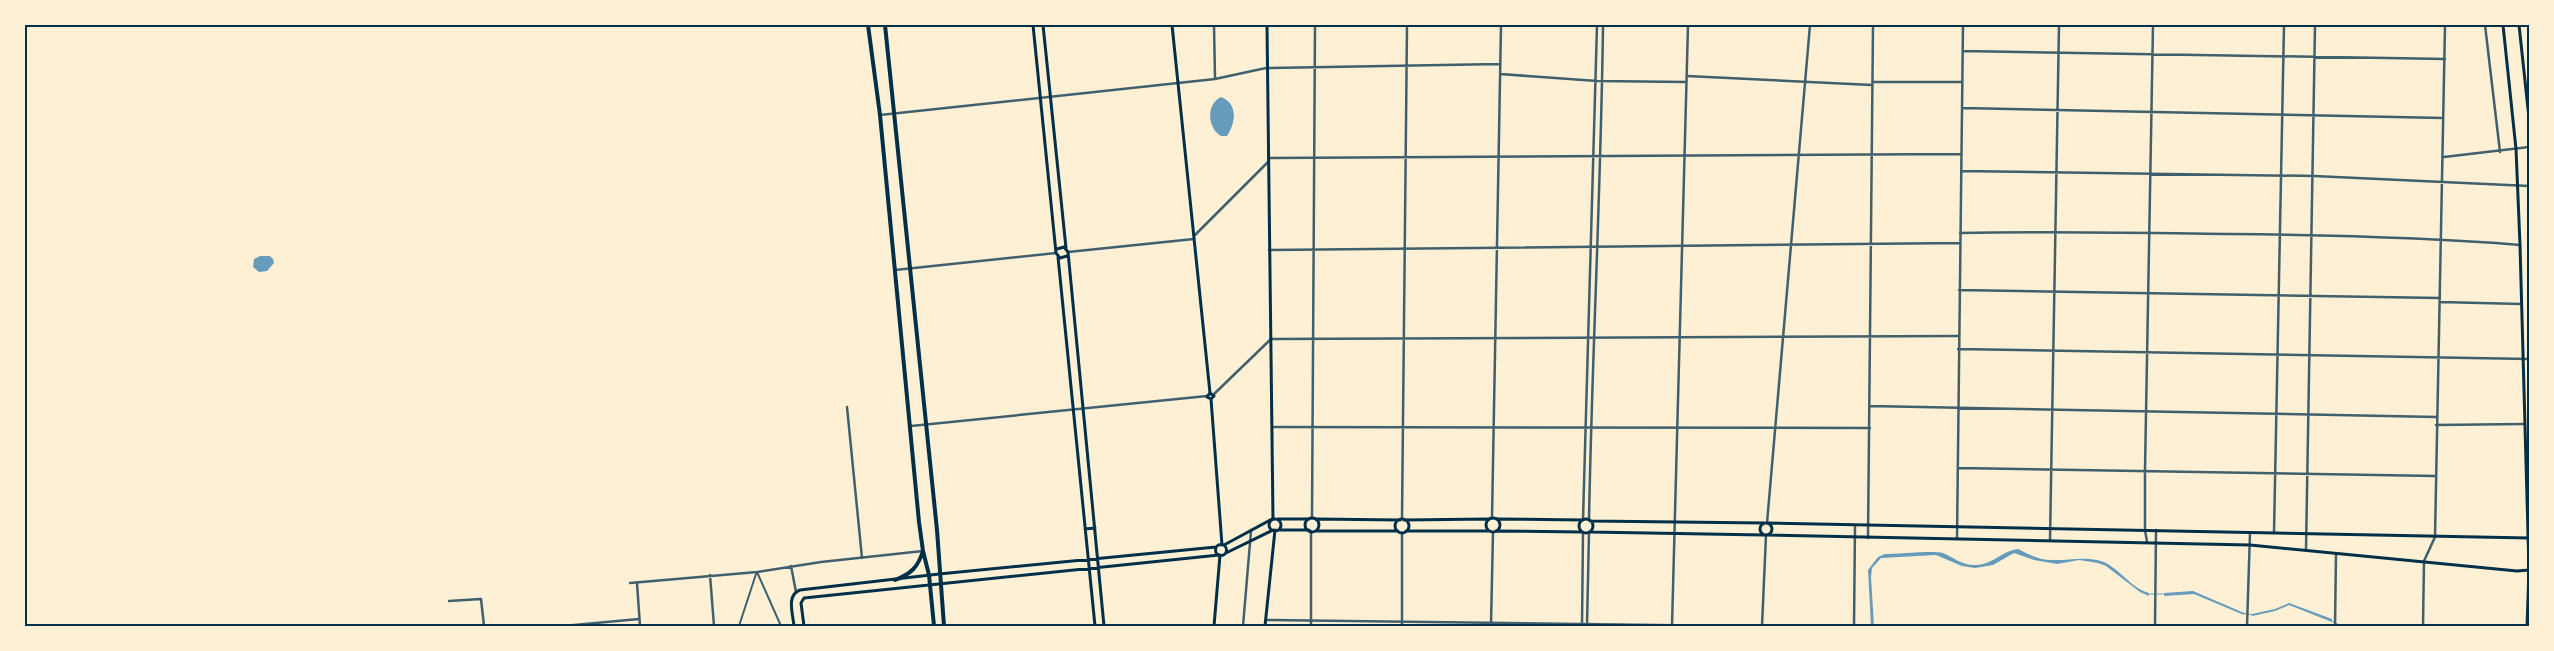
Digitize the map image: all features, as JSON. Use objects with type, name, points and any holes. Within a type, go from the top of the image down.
[{"type":"main road","points":[[868,25],[880,115],[923,551],[929,575],[934,626]]},
{"type":"main road","points":[[885,25],[937,530],[944,626]]},
{"type":"main road","points":[[1033,25],[1095,626]]},
{"type":"main road","points":[[1043,25],[1104,626]]},
{"type":"main road","points":[[1172,25],[1211,400],[1223,545],[1226,553]]},
{"type":"main road","points":[[1267,25],[1266,68],[1273,427],[1273,519],[1269,524],[1275,530]]},
{"type":"main road","points":[[2503,25],[2518,186],[2529,551],[2527,626]]},
{"type":"main road","points":[[2519,25],[2529,118]]},
{"type":"main road","points":[[1036,51],[1046,50]]},
{"type":"main road","points":[[1054,220],[1063,219]]},
{"type":"main road","points":[[1057,253],[1061,247],[1067,252]]},
{"type":"main road","points":[[1057,253],[1063,258],[1067,252]]},
{"type":"main road","points":[[1078,459],[1088,458]]},
{"type":"main road","points":[[794,626],[791,599],[796,592],[929,575],[1216,547],[1273,519],[1402,520],[1491,518],[2528,538]]},
{"type":"main road","points":[[1491,518],[1486,524],[1493,531]]},
{"type":"main road","points":[[1265,626],[1275,530],[1280,523],[1273,519]]},
{"type":"main road","points":[[1312,531],[1319,524],[1313,519]]},
{"type":"main road","points":[[1312,531],[1306,525],[1313,519]]},
{"type":"main road","points":[[1493,531],[1500,526],[1497,519]]},
{"type":"main road","points":[[1402,520],[1408,526],[1402,532]]},
{"type":"main road","points":[[1402,520],[1396,524],[1402,532]]},
{"type":"main road","points":[[1582,532],[1579,526],[1583,520]]},
{"type":"main road","points":[[1590,521],[1593,527],[1590,532]]},
{"type":"main road","points":[[1766,523],[1772,529],[1766,535]]},
{"type":"main road","points":[[1766,523],[1760,529],[1766,535]]},
{"type":"main road","points":[[1085,529],[1095,528]]},
{"type":"main road","points":[[804,626],[801,603],[804,598],[1220,555],[1275,530],[1590,532],[2250,545],[2529,570]]},
{"type":"main road","points":[[1214,626],[1220,555],[1216,551],[1216,547]]},
{"type":"main road","points":[[896,580],[911,572],[919,563],[923,551]]},
{"type":"main road","points":[[1123,556],[1124,565]]},
{"type":"main road","points":[[987,569],[988,579]]},
{"type":"street","points":[[1214,25],[1215,79]]},
{"type":"street","points":[[1313,519],[1315,25]]},
{"type":"street","points":[[1402,520],[1407,25]]},
{"type":"street","points":[[1491,518],[1495,428],[1501,25]]},
{"type":"street","points":[[1583,520],[1590,338],[1597,25]]},
{"type":"street","points":[[1590,521],[1590,428],[1596,247],[1602,156],[1603,25]]},
{"type":"street","points":[[1672,626],[1688,25]]},
{"type":"street","points":[[1766,523],[1784,337],[1810,25]]},
{"type":"street","points":[[1868,538],[1873,25]]},
{"type":"street","points":[[1957,539],[1963,25]]},
{"type":"street","points":[[2050,540],[2058,25]]},
{"type":"street","points":[[2148,542],[2145,530],[2145,470],[2152,25]]},
{"type":"street","points":[[2274,533],[2284,25]]},
{"type":"street","points":[[2306,550],[2314,176],[2315,25]]},
{"type":"street","points":[[2423,626],[2424,562],[2435,537],[2445,25]]},
{"type":"street","points":[[2485,25],[2500,152]]},
{"type":"street","points":[[1963,51],[2445,59]]},
{"type":"street","points":[[880,115],[1215,79],[1266,68],[1500,64]]},
{"type":"street","points":[[1500,74],[1597,81],[1686,82]]},
{"type":"street","points":[[1687,76],[1806,83],[1962,82]]},
{"type":"street","points":[[1962,108],[2314,117],[2443,118]]},
{"type":"street","points":[[1596,113],[1602,113]]},
{"type":"street","points":[[2443,157],[2516,150],[2529,146]]},
{"type":"street","points":[[1067,252],[1195,237],[1268,160],[1498,156],[1961,154]]},
{"type":"street","points":[[1961,172],[2282,175],[2529,186]]},
{"type":"street","points":[[1593,204],[1599,204]]},
{"type":"street","points":[[1960,233],[2054,231],[2280,234],[2441,238],[2520,245]]},
{"type":"street","points":[[1269,250],[1960,243]]},
{"type":"street","points":[[895,270],[911,270],[1057,253]]},
{"type":"street","points":[[1591,289],[1596,289]]},
{"type":"street","points":[[1959,290],[2440,298]]},
{"type":"street","points":[[2440,302],[2521,304]]},
{"type":"street","points":[[910,426],[1210,395],[1244,366],[1271,339],[1958,336]]},
{"type":"street","points":[[1958,349],[2310,354],[2438,359],[2529,359]]},
{"type":"street","points":[[1588,381],[1593,381]]},
{"type":"street","points":[[1870,406],[2436,417]]},
{"type":"street","points":[[847,408],[862,558]]},
{"type":"street","points":[[2436,425],[2524,424]]},
{"type":"street","points":[[1273,427],[1870,428]]},
{"type":"street","points":[[1958,468],[2052,468],[2436,476]]},
{"type":"street","points":[[1584,482],[1589,482]]},
{"type":"street","points":[[1854,626],[1855,526]]},
{"type":"street","points":[[1243,626],[1251,529]]},
{"type":"street","points":[[2155,626],[2154,542],[2156,530]]},
{"type":"street","points":[[1311,626],[1312,531]]},
{"type":"street","points":[[1491,624],[1493,531]]},
{"type":"street","points":[[1402,532],[1402,624]]},
{"type":"street","points":[[1582,532],[1582,626]]},
{"type":"street","points":[[1587,626],[1590,532]]},
{"type":"street","points":[[2247,626],[2250,532]]},
{"type":"street","points":[[1762,626],[1766,535]]},
{"type":"street","points":[[630,583],[757,572],[790,566],[923,551]]},
{"type":"street","points":[[2335,626],[2336,554]]},
{"type":"street","points":[[790,566],[796,592]]},
{"type":"street","points":[[739,626],[757,572]]},
{"type":"street","points":[[757,572],[781,626]]},
{"type":"street","points":[[710,575],[714,626]]},
{"type":"street","points":[[1583,582],[1588,582]]},
{"type":"street","points":[[637,583],[640,626]]},
{"type":"street","points":[[449,601],[481,599],[484,626]]},
{"type":"street","points":[[563,626],[639,619]]},
{"type":"street","points":[[1266,620],[1402,624],[1731,626]]},
{"type":"water","points":[[1221,97],[1227,100],[1234,114],[1234,120],[1227,136],[1221,136],[1216,132],[1210,116],[1213,105]]},
{"type":"water","points":[[260,256],[270,256],[273,259],[274,263],[267,271],[259,272],[253,267],[254,259]]},
{"type":"water","points":[[2018,549],[2045,560],[2086,559],[2104,562],[2135,586],[2149,593],[2149,596],[2140,592],[2106,566],[2079,560],[2057,564],[2034,560],[2014,553],[1993,565],[1975,568],[1962,566],[1936,555],[1881,558],[1872,568],[1874,626],[1871,626],[1868,570],[1878,557],[1885,554],[1938,552],[1962,563],[1975,565],[1987,563],[2007,552]]},
{"type":"water","points":[[2193,591],[2244,613],[2244,615],[2194,594],[2164,596],[2164,593]]},
{"type":"water","points":[[2289,603],[2332,619],[2332,622],[2289,605],[2275,611],[2252,616],[2252,614],[2275,609]]},
{"type":"waterway","points":[[2150,594],[2163,594]]},
{"type":"waterway","points":[[2242,613],[2253,615]]},
{"type":"waterway","points":[[2332,621],[2341,626]]}]
